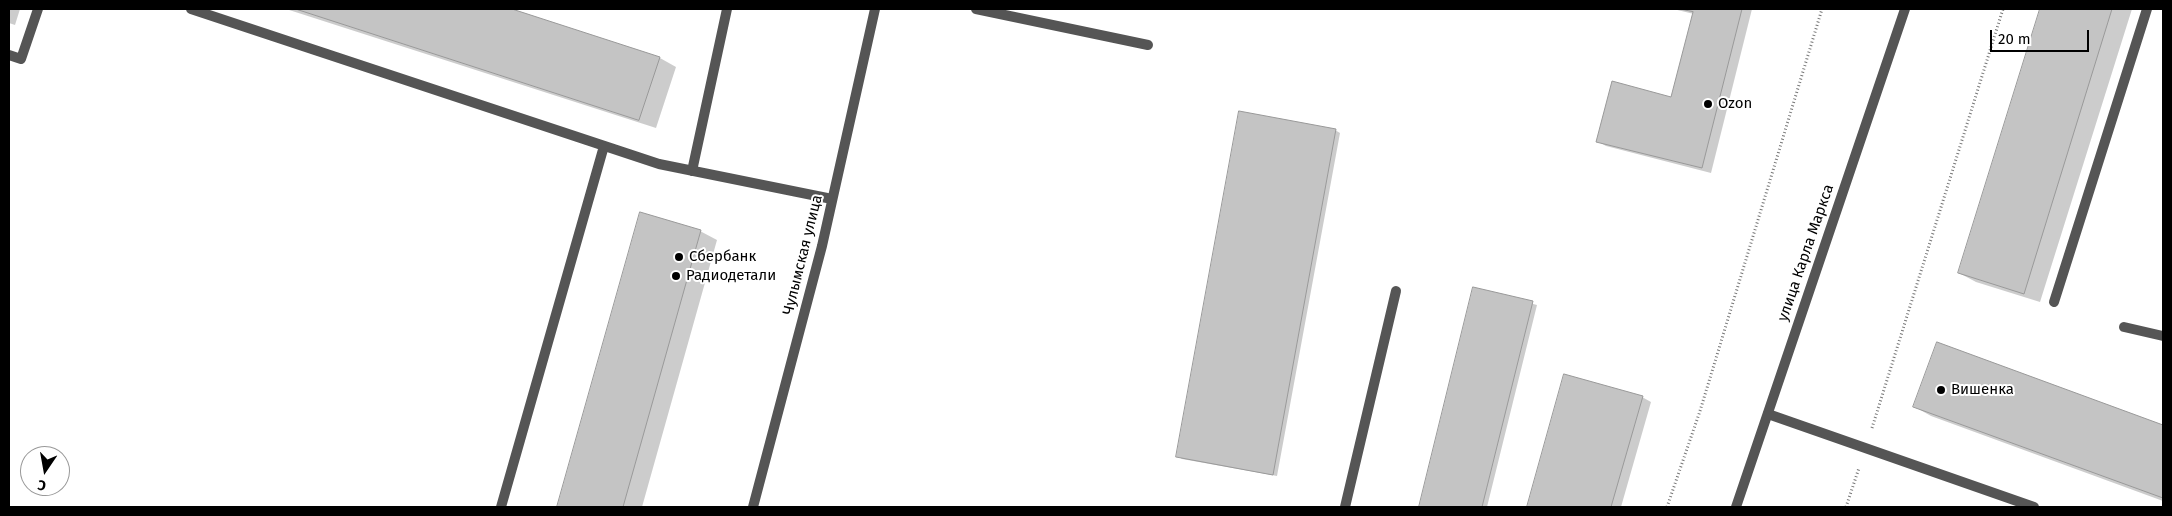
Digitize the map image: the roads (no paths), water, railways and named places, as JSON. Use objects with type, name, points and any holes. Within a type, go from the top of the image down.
[{"type":"street","points":[[9,55],[22,59],[38,9]]},
{"type":"street","points":[[191,9],[659,164],[832,199]]},
{"type":"street","points":[[692,170],[727,9]]},
{"type":"street","name":"Чулымская улица","points":[[753,507],[822,246],[875,9]]},
{"type":"street","points":[[976,9],[1148,45]]},
{"type":"street","name":"улица Карла Маркса","points":[[1736,507],[1904,9]]},
{"type":"street","points":[[2054,302],[2147,9]]},
{"type":"street","points":[[501,507],[604,146]]},
{"type":"street","points":[[1345,507],[1396,291]]},
{"type":"street","points":[[2124,327],[2163,336]]},
{"type":"street","points":[[1768,414],[2034,507]]},
{"type":"place","name":"Ozon","points":[[1708,104]]},
{"type":"place","name":"Сбербанк","points":[[679,257]]},
{"type":"place","name":"Радиодетали","points":[[676,276]]},
{"type":"place","name":"Вишенка","points":[[1941,390]]}]
